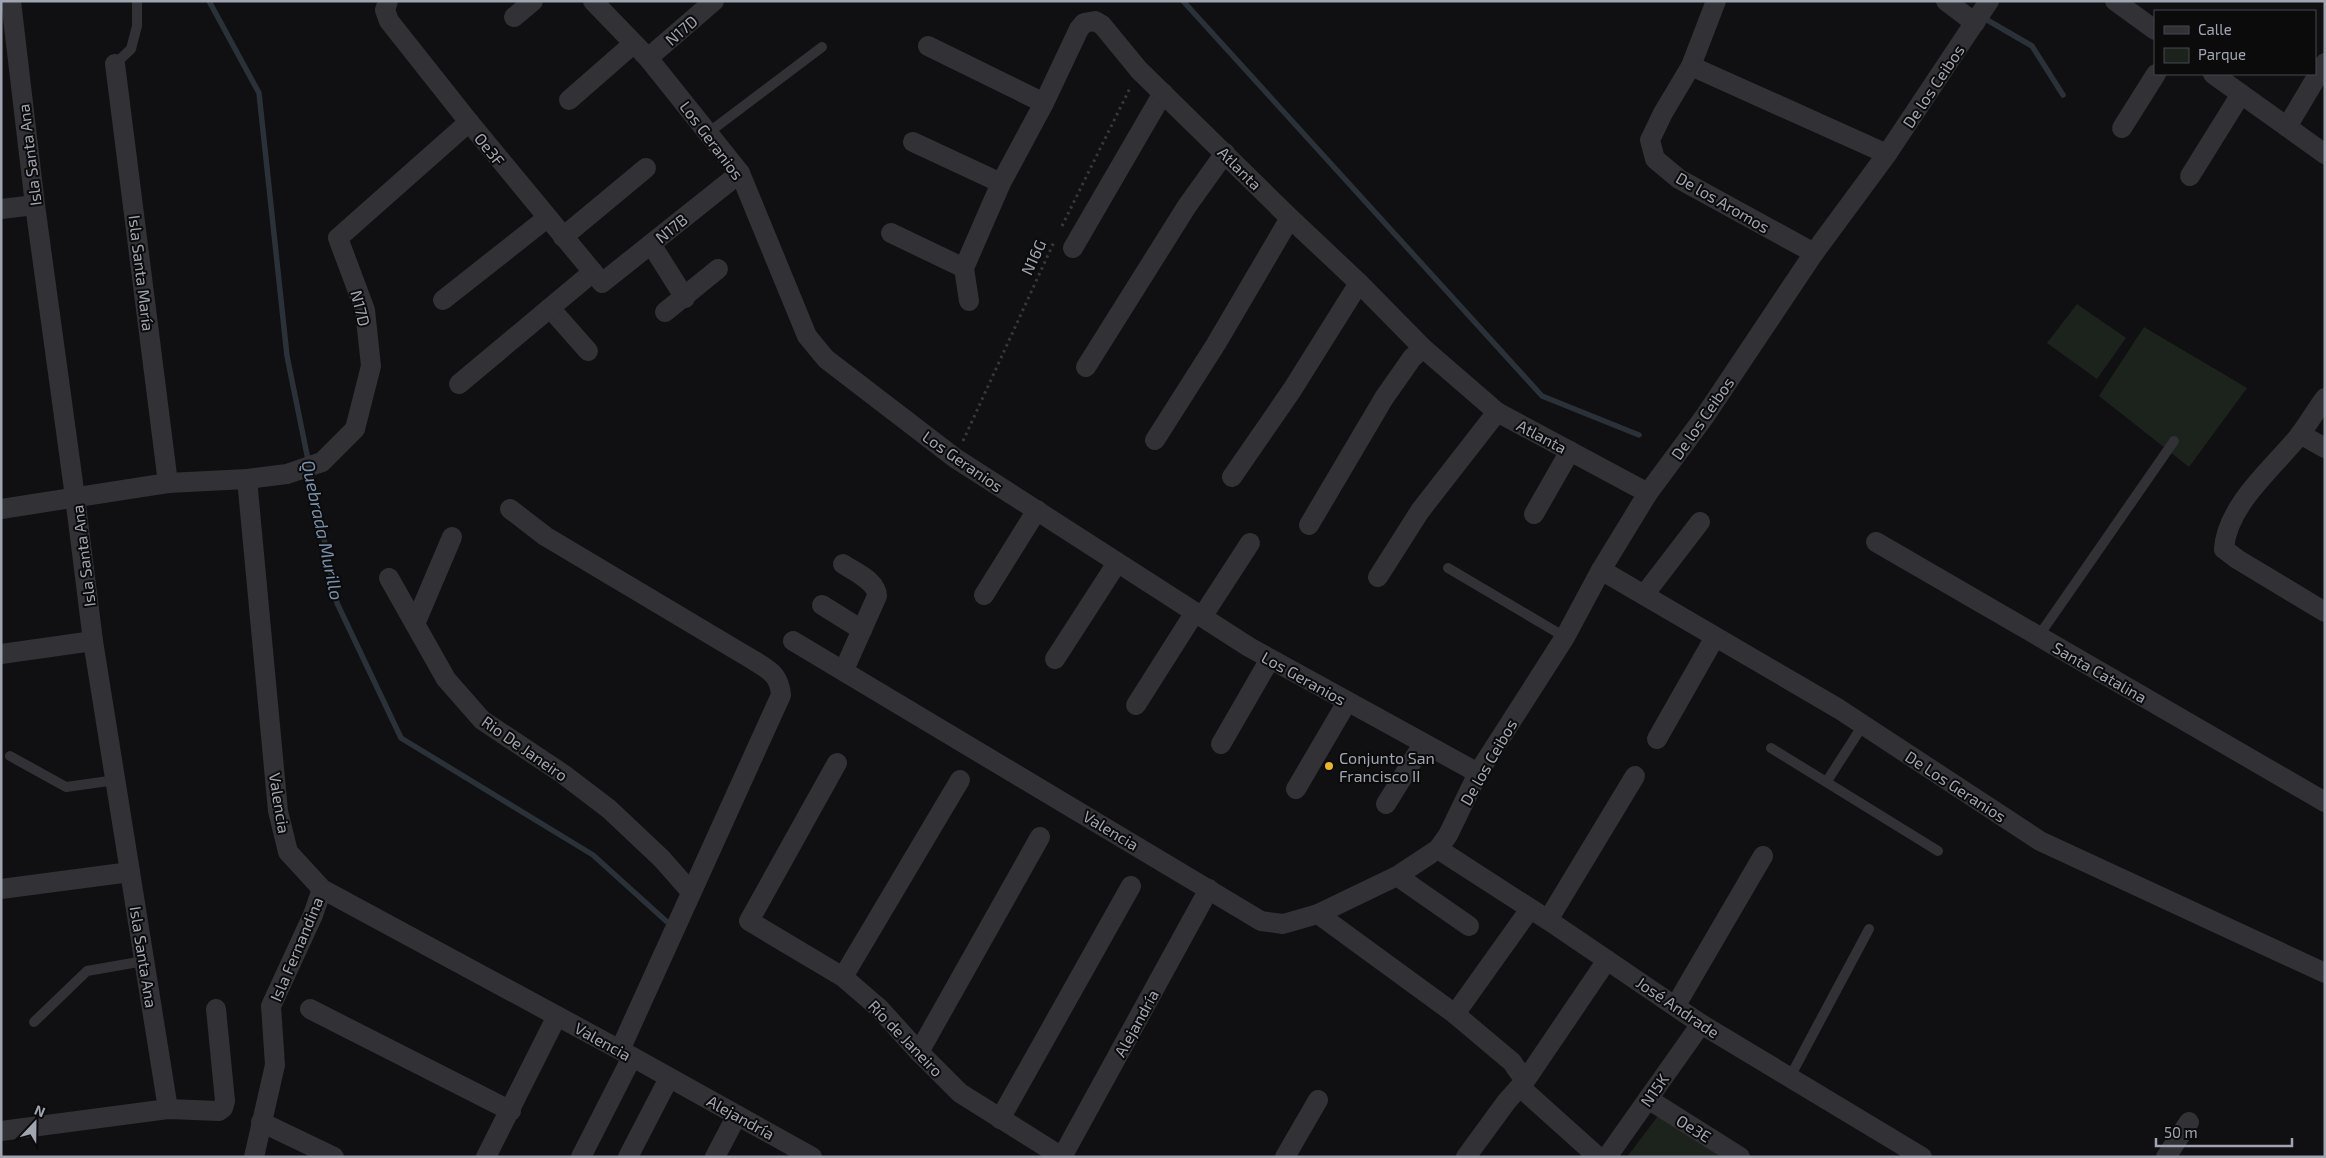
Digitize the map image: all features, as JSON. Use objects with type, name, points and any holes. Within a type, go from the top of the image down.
[{"type":"street","name":"Isla Santa Ana","points":[[11,1],[34,205],[93,641],[168,1109]]},
{"type":"street","points":[[514,17],[533,1]]},
{"type":"street","name":"Los Geranios","points":[[593,1],[648,58],[740,173],[807,336],[826,359],[955,458],[1117,563],[1270,659],[1478,773]]},
{"type":"street","name":"N17D","points":[[648,58],[714,1]]},
{"type":"street","name":"De los Aromos","points":[[1716,1],[1692,66],[1663,113],[1650,140],[1655,158],[1679,179],[1814,253]]},
{"type":"street","points":[[1946,1],[1975,23]]},
{"type":"street","name":"De los Ceibos","points":[[1438,849],[1448,835],[1478,773],[1565,637],[1601,570],[1648,493],[1705,416],[1814,253],[1887,154],[1990,1]]},
{"type":"street","points":[[2125,4],[2154,29]]},
{"type":"street","name":"Oe3F","points":[[386,6],[389,21],[547,218],[598,278]]},
{"type":"street","name":"Atlanta","points":[[964,268],[1001,184],[1044,103],[1080,29],[1089,20],[1102,25],[1139,70],[1290,218],[1359,282],[1423,348],[1497,412],[1648,493]]},
{"type":"street","points":[[569,100],[633,44]]},
{"type":"street","points":[[928,46],[1044,103]]},
{"type":"street","points":[[2287,127],[2325,63]]},
{"type":"street","name":"Isla Santa María","points":[[115,64],[168,483]]},
{"type":"street","points":[[1692,66],[1887,154]]},
{"type":"street","points":[[2122,128],[2155,75]]},
{"type":"street","points":[[2214,75],[2325,154]]},
{"type":"street","points":[[1072,248],[1163,93]]},
{"type":"street","points":[[2190,176],[2241,94]]},
{"type":"street","name":"N17D","points":[[247,479],[287,474],[322,462],[356,429],[371,366],[365,310],[338,238],[469,122]]},
{"type":"street","points":[[914,142],[1001,184]]},
{"type":"street","points":[[1086,367],[1188,206],[1225,153]]},
{"type":"street","points":[[563,237],[646,168]]},
{"type":"street","name":"N17B","points":[[459,384],[550,308],[651,244],[740,173]]},
{"type":"street","points":[[1,209],[34,205]]},
{"type":"street","points":[[442,300],[547,218]]},
{"type":"street","points":[[1155,440],[1216,344],[1290,218]]},
{"type":"street","points":[[891,233],[964,268],[969,301]]},
{"type":"street","points":[[651,244],[685,298]]},
{"type":"street","points":[[664,312],[685,298],[718,269]]},
{"type":"street","points":[[1232,477],[1292,390],[1359,282]]},
{"type":"street","points":[[550,308],[588,351]]},
{"type":"street","points":[[1309,525],[1384,398],[1412,358],[1423,348]]},
{"type":"street","points":[[2325,398],[2300,434],[2240,506],[2225,536],[2224,549],[2237,560],[2325,612]]},
{"type":"street","points":[[1378,577],[1420,511],[1497,412]]},
{"type":"street","points":[[2300,434],[2325,448]]},
{"type":"street","points":[[1534,514],[1570,451]]},
{"type":"street","points":[[1,508],[168,483],[247,479]]},
{"type":"street","name":"Valencia","points":[[247,479],[278,811],[288,852],[322,889],[669,1078]]},
{"type":"street","points":[[510,509],[545,536],[771,671],[780,682],[781,695],[691,892],[626,1053],[581,1157]]},
{"type":"street","points":[[984,595],[1037,510]]},
{"type":"street","points":[[1644,595],[1700,522]]},
{"type":"street","points":[[415,624],[452,537]]},
{"type":"street","name":"Santa Catalina","points":[[1876,542],[2325,802]]},
{"type":"street","points":[[1136,705],[1250,543]]},
{"type":"street","points":[[1055,659],[1117,563]]},
{"type":"street","points":[[843,564],[874,584],[877,590],[877,596],[844,670]]},
{"type":"street","name":"De Los Geranios","points":[[1601,570],[1863,725],[2040,841],[2325,973]]},
{"type":"street","name":"Rio De Janeiro","points":[[389,578],[446,679],[482,720],[563,774],[609,810],[662,859],[691,892]]},
{"type":"street","points":[[822,605],[862,630]]},
{"type":"street","points":[[1657,739],[1715,638]]},
{"type":"street","points":[[1,654],[93,641]]},
{"type":"street","name":"Valencia","points":[[793,641],[1261,921],[1283,924],[1318,914],[1396,876],[1438,849]]},
{"type":"street","points":[[1221,744],[1270,659]]},
{"type":"street","points":[[1296,790],[1347,702]]},
{"type":"street","points":[[1386,804],[1423,744]]},
{"type":"street","name":"Río de Janeiro","points":[[837,763],[750,922],[843,977],[879,1008],[918,1052],[960,1093],[1062,1157]]},
{"type":"street","points":[[1548,920],[1635,776]]},
{"type":"street","points":[[843,977],[960,780]]},
{"type":"street","points":[[918,1052],[1040,838]]},
{"type":"street","name":"José Andrade","points":[[1438,849],[1676,1005],[1701,1024],[1922,1157]]},
{"type":"street","points":[[1676,1005],[1763,856]]},
{"type":"street","points":[[1,888],[130,872]]},
{"type":"street","points":[[1396,876],[1469,926]]},
{"type":"street","points":[[1000,1119],[1131,886]]},
{"type":"street","name":"Isla Fernandina","points":[[254,1157],[275,1065],[271,1006],[313,915],[322,889]]},
{"type":"street","name":"Alejandría","points":[[1062,1157],[1209,889]]},
{"type":"street","points":[[1455,1014],[1530,909]]},
{"type":"street","points":[[1318,914],[1455,1014],[1512,1062],[1522,1084],[1598,1157]]},
{"type":"street","points":[[1466,1157],[1507,1101],[1522,1084],[1607,960]]},
{"type":"street","points":[[1,1131],[168,1109],[219,1111],[223,1108],[225,1102],[216,1009]]},
{"type":"street","points":[[310,1009],[511,1111]]},
{"type":"street","points":[[486,1157],[511,1111],[557,1016]]},
{"type":"street","name":"N15K","points":[[1607,1157],[1701,1024]]},
{"type":"street","points":[[628,1157],[669,1078]]},
{"type":"street","name":"Alejandría","points":[[669,1078],[812,1157]]},
{"type":"street","name":"Oe3E","points":[[1648,1099],[1740,1157]]},
{"type":"street","points":[[1285,1157],[1318,1100]]},
{"type":"street","points":[[715,1157],[737,1115]]},
{"type":"street","points":[[261,1122],[334,1157]]},
{"type":"street","points":[[2166,1157],[2189,1122]]},
{"type":"lane","points":[[115,64],[131,48],[137,26],[137,1]]},
{"type":"lane","points":[[708,132],[822,47]]},
{"type":"lane","points":[[2038,637],[2174,441]]},
{"type":"lane","points":[[1448,568],[1565,637]]},
{"type":"lane","points":[[1827,781],[1863,725]]},
{"type":"lane","points":[[1771,748],[1938,851]]},
{"type":"lane","points":[[10,756],[66,787],[116,780]]},
{"type":"lane","points":[[1790,1077],[1869,929]]},
{"type":"lane","points":[[34,1022],[87,971],[144,961]]},
{"type":"path","name":"N16G","points":[[955,458],[1045,260],[1139,70]]},
{"type":"green space","points":[[2077,304],[2126,338],[2097,379],[2047,343]]},
{"type":"green space","points":[[2144,327],[2247,388],[2189,467],[2099,396]]},
{"type":"green space","points":[[1664,1108],[1740,1157],[1627,1157]]},
{"type":"waterway","name":"Quebrada Murillo","points":[[209,1],[259,93],[287,356],[337,603],[401,738],[593,855],[666,921]]},
{"type":"waterway","points":[[1183,1],[1542,396],[1639,435]]},
{"type":"waterway","points":[[1982,17],[2032,46],[2063,95]]},
{"type":"place","name":"Conjunto San Francisco II","points":[[1329,766]]}]
